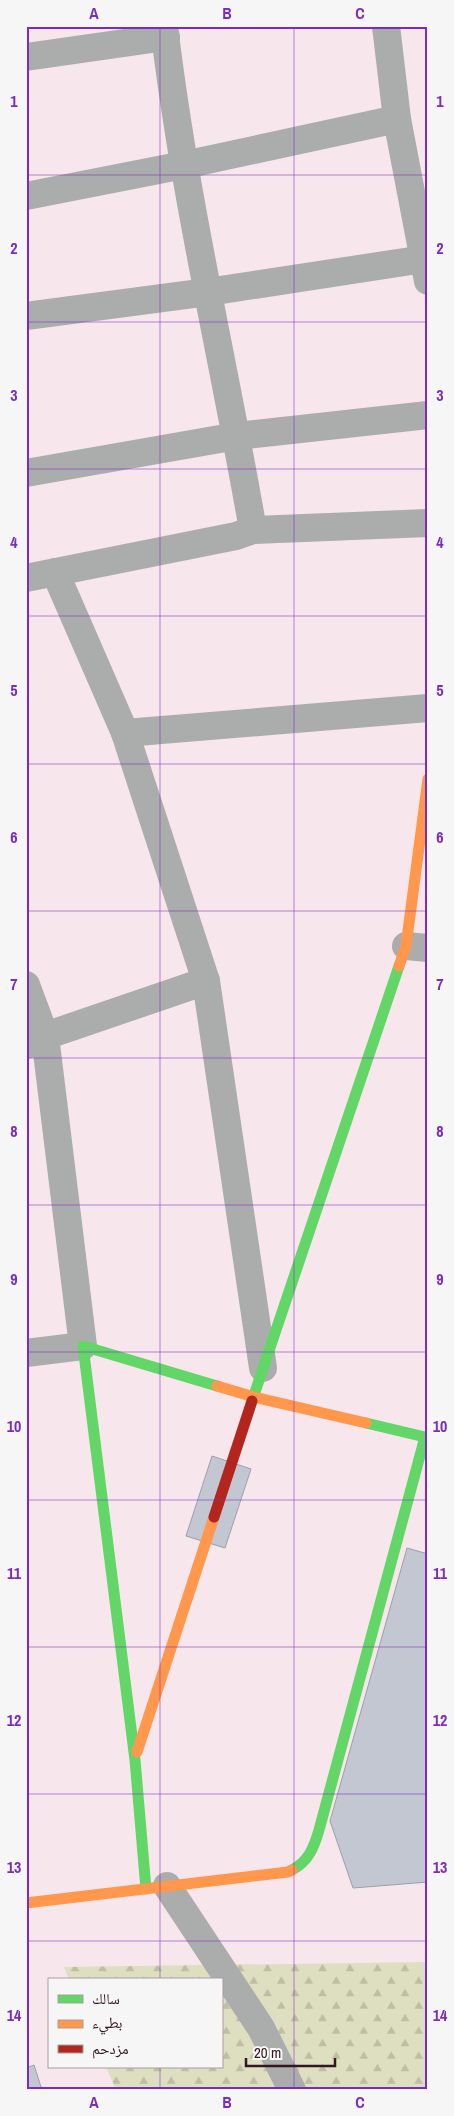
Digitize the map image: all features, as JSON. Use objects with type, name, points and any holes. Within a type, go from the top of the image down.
[{"type":"street","points":[[26,316],[208,292],[426,270],[397,119],[386,26]]},
{"type":"street","points":[[26,57],[165,31],[184,165],[237,436],[253,530]]},
{"type":"street","points":[[26,196],[184,165],[397,119]]},
{"type":"street","points":[[26,472],[237,436],[428,415]]},
{"type":"street","points":[[26,578],[236,536],[253,530],[428,523]]},
{"type":"street","points":[[55,572],[125,733],[206,981],[263,1368]]},
{"type":"street","points":[[125,733],[428,708]]},
{"type":"street","points":[[134,1760],[263,1368],[417,947],[428,779]]},
{"type":"street","points":[[36,1040],[206,981]]},
{"type":"street","points":[[26,985],[83,1346],[134,1760],[157,1888],[261,2028],[292,2090]]},
{"type":"street","points":[[26,1353],[83,1346],[254,1397],[427,1433],[313,1849],[303,1865],[288,1872],[26,1903]]},
{"type":"green space","points":[[428,1962],[428,2090],[116,2090],[106,2068],[222,2068],[222,1978],[68,1978],[64,1967]]},
{"type":"building","points":[[212,1456],[251,1469],[225,1548],[186,1536]]},
{"type":"building","points":[[407,1548],[428,1554],[428,1882],[353,1888],[330,1821]]},
{"type":"building","points":[[34,2065],[42,2090],[26,2090],[26,2068]]},
{"type":"traffic: fast","points":[[252,1401],[399,966]]},
{"type":"traffic: fast","points":[[146,1889],[135,1760],[83,1346],[217,1386]]},
{"type":"traffic: fast","points":[[292,1870],[307,1858],[317,1836],[425,1437],[366,1423]]},
{"type":"traffic: slow","points":[[399,966],[406,946],[428,779]]},
{"type":"traffic: slow","points":[[217,1386],[254,1397],[366,1423]]},
{"type":"traffic: slow","points":[[137,1752],[214,1517]]},
{"type":"traffic: slow","points":[[26,1903],[292,1870]]},
{"type":"traffic: jam","points":[[214,1517],[252,1401]]}]
